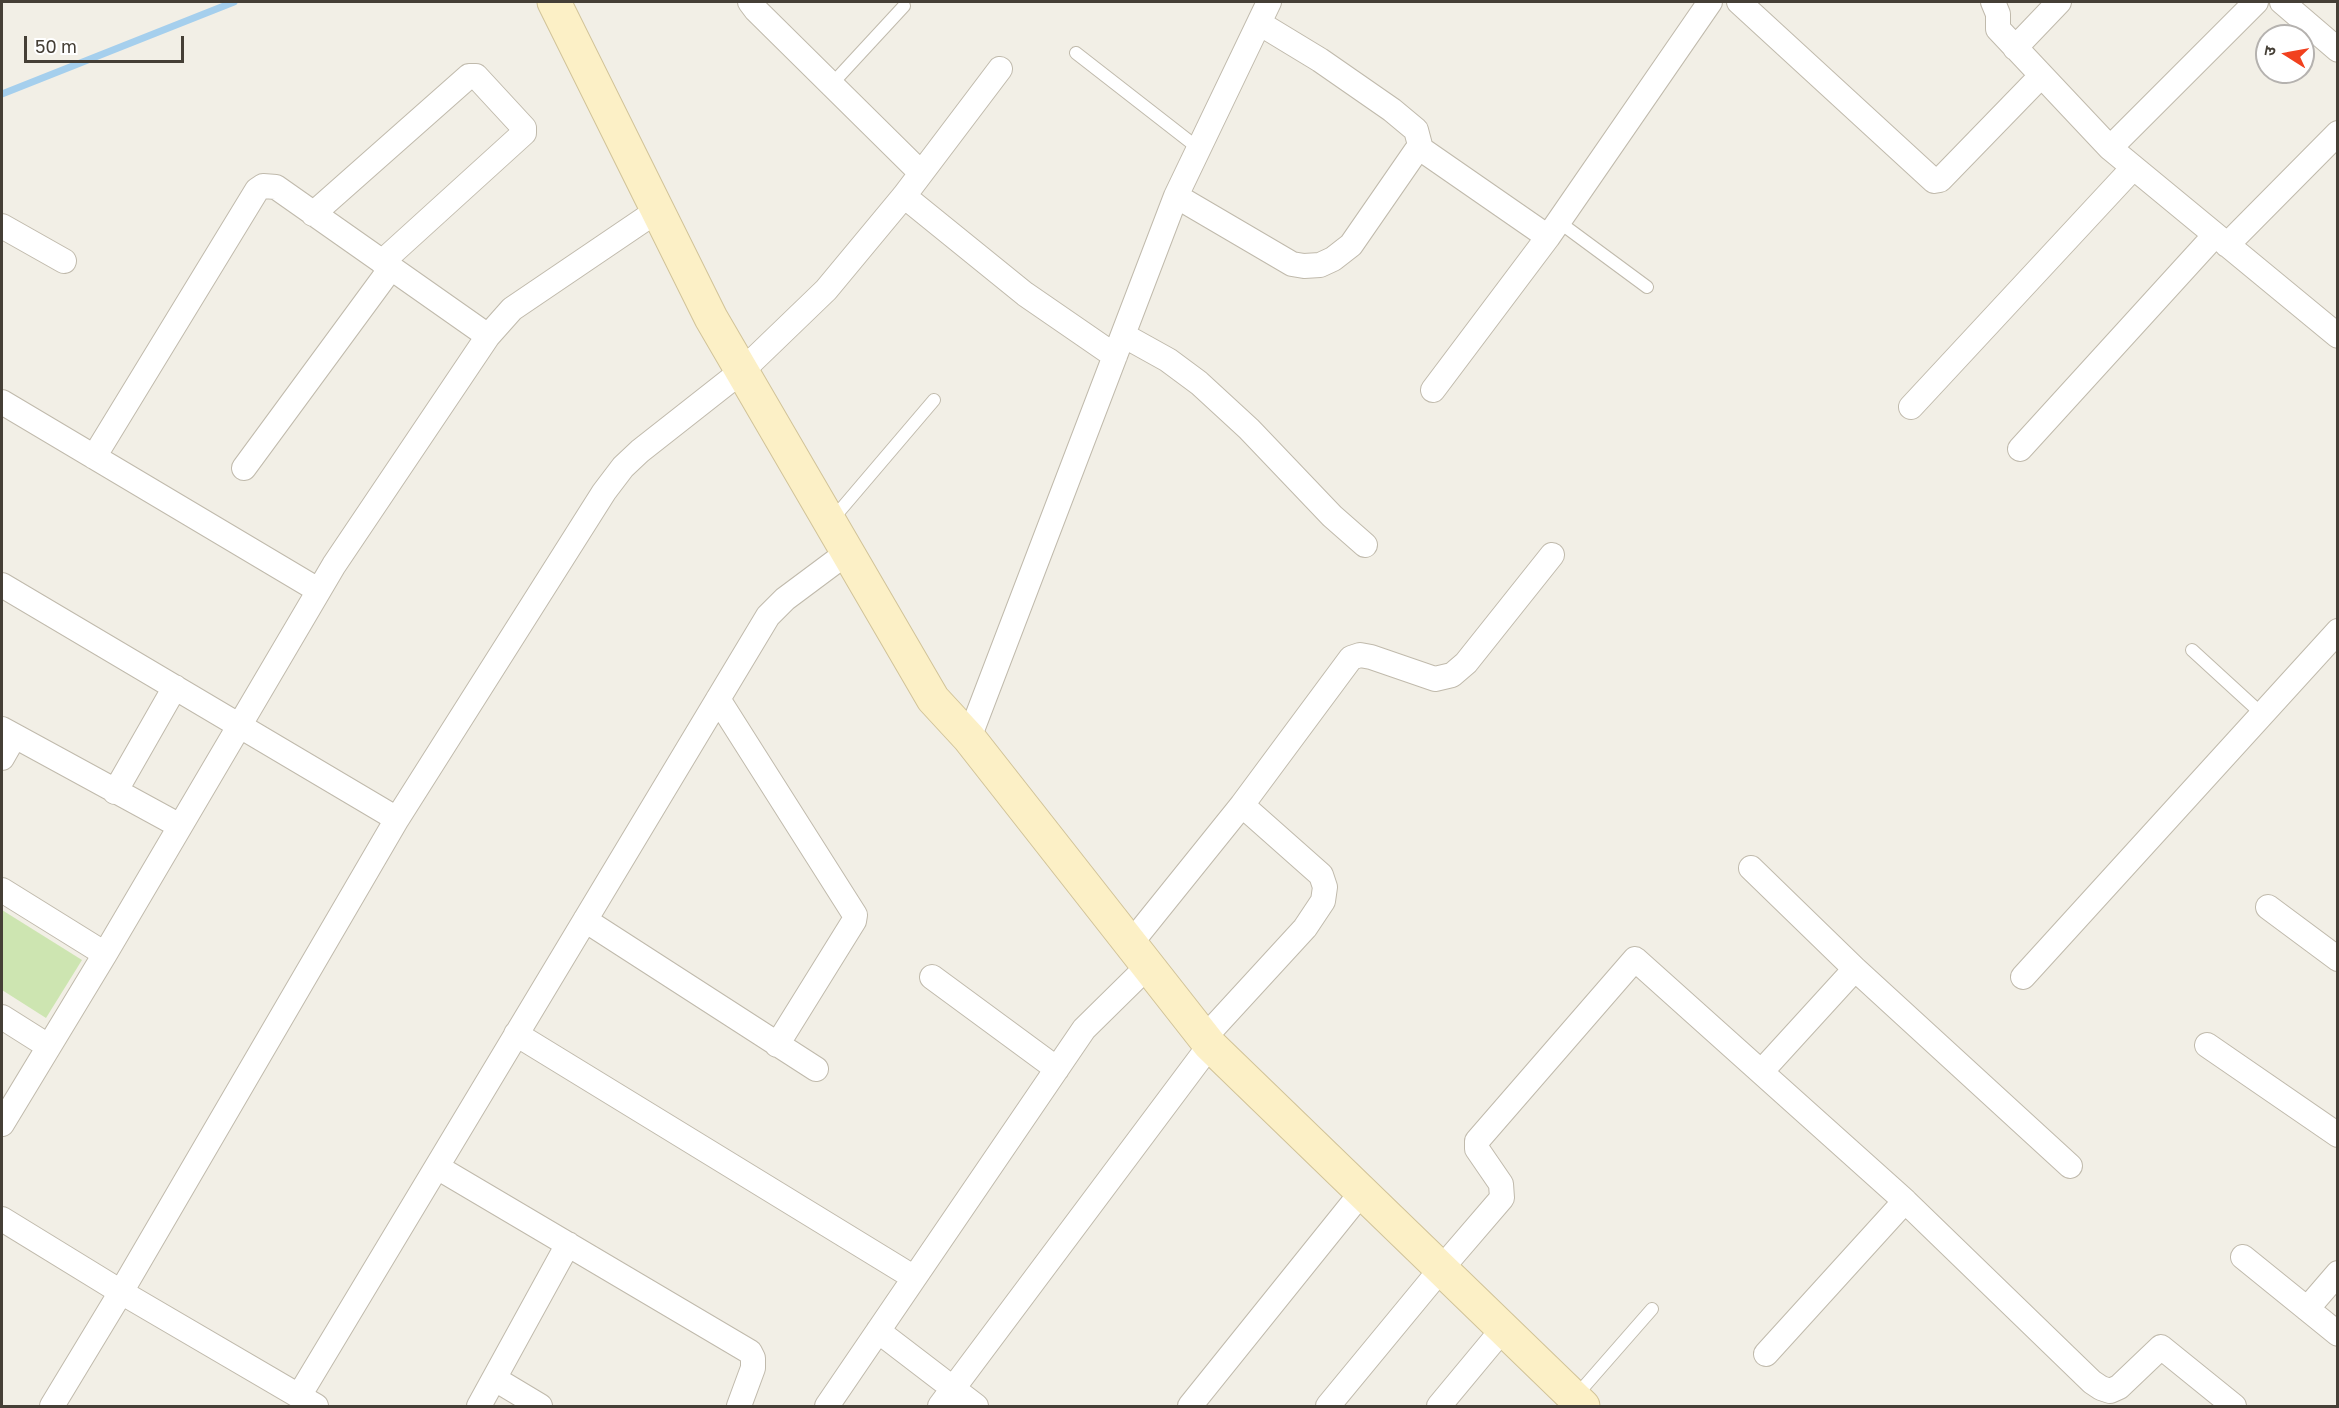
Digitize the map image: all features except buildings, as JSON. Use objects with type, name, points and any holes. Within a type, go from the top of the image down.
[{"type":"street","points":[[554,2],[711,318],[933,699],[969,738],[1207,1041],[1579,1402]]},
{"type":"street","points":[[750,2],[921,173]]},
{"type":"street","points":[[1433,390],[1554,230],[1710,2]]},
{"type":"street","points":[[1739,2],[1934,181],[1940,180],[2040,76]]},
{"type":"street","points":[[1993,2],[1998,14],[1998,29],[2110,148],[2337,336]]},
{"type":"street","points":[[2015,48],[2059,2]]},
{"type":"street","points":[[2110,148],[2256,2]]},
{"type":"street","points":[[2282,2],[2337,50]]},
{"type":"street","points":[[969,738],[1176,196],[1264,12],[1320,60],[1392,110],[1416,130],[1421,149],[1554,230]]},
{"type":"street","points":[[52,1407],[122,1292],[397,819],[598,502],[623,467],[742,370],[826,290],[904,196],[1000,69]]},
{"type":"street","points":[[244,468],[386,265],[524,133],[524,128],[476,76],[469,76],[313,214]]},
{"type":"street","points":[[2020,449],[2221,240],[2337,133]]},
{"type":"street","points":[[1176,196],[1292,264],[1320,265],[1333,259],[1350,245],[1416,151],[1421,149]]},
{"type":"street","points":[[1911,407],[2133,168]]},
{"type":"street","points":[[94,457],[257,190],[269,185],[276,187],[488,336]]},
{"type":"street","points":[[904,196],[1025,294],[1119,346],[1168,360],[1200,383],[1249,429],[1332,516],[1365,544]]},
{"type":"street","points":[[2,1124],[240,726],[318,590],[488,336],[512,309],[657,210]]},
{"type":"street","points":[[2,226],[64,261]]},
{"type":"street","points":[[2,402],[318,590]]},
{"type":"street","points":[[2,1219],[308,1401],[437,1167],[768,616],[785,599],[848,552]]},
{"type":"street","points":[[827,1407],[913,1277],[1084,1029],[1139,955],[1242,805],[1352,658],[1360,655],[1371,657],[1435,679],[1452,675],[1466,663],[1552,555]]},
{"type":"street","points":[[2,585],[397,819]]},
{"type":"street","points":[[2023,977],[2337,632]]},
{"type":"street","points":[[115,792],[175,687]]},
{"type":"street","points":[[718,699],[855,915],[854,921],[777,1045]]},
{"type":"street","points":[[2,758],[8,733],[180,826]]},
{"type":"street","points":[[947,1398],[1207,1041],[1305,928],[1323,902],[1324,887],[1321,875],[1242,805]]},
{"type":"street","points":[[1751,868],[1855,969],[2070,1166]]},
{"type":"street","points":[[2,890],[105,954]]},
{"type":"street","points":[[2268,907],[2337,959]]},
{"type":"street","points":[[585,920],[816,1069]]},
{"type":"street","points":[[1328,1407],[1502,1198],[1501,1184],[1477,1149],[1477,1141],[1635,959],[1905,1202],[2101,1388],[2110,1391],[2119,1387],[2161,1347],[2234,1407]]},
{"type":"street","points":[[1761,1072],[1855,969]]},
{"type":"street","points":[[932,976],[1057,1069]]},
{"type":"street","points":[[2,1017],[48,1046]]},
{"type":"street","points":[[516,1034],[913,1277]]},
{"type":"street","points":[[2207,1045],[2337,1135]]},
{"type":"street","points":[[437,1167],[750,1352],[753,1358],[753,1368],[739,1407]]},
{"type":"street","points":[[1190,1407],[1362,1192]]},
{"type":"street","points":[[1766,1354],[1905,1202]]},
{"type":"street","points":[[479,1407],[568,1244]]},
{"type":"street","points":[[2243,1257],[2337,1334]]},
{"type":"street","points":[[2307,1309],[2337,1273]]},
{"type":"street","points":[[1439,1407],[1503,1329]]},
{"type":"street","points":[[878,1331],[947,1398],[976,1407]]},
{"type":"street","points":[[495,1379],[540,1407]]},
{"type":"lane","points":[[831,85],[904,6]]},
{"type":"lane","points":[[1076,53],[1198,148]]},
{"type":"lane","points":[[1554,230],[1647,287]]},
{"type":"lane","points":[[830,522],[934,400]]},
{"type":"lane","points":[[2192,650],[2263,715]]},
{"type":"lane","points":[[1579,1402],[1652,1310]]},
{"type":"green space","points":[[2,910],[82,960],[46,1018],[2,990]]},
{"type":"waterway","points":[[2,94],[234,2]]}]
